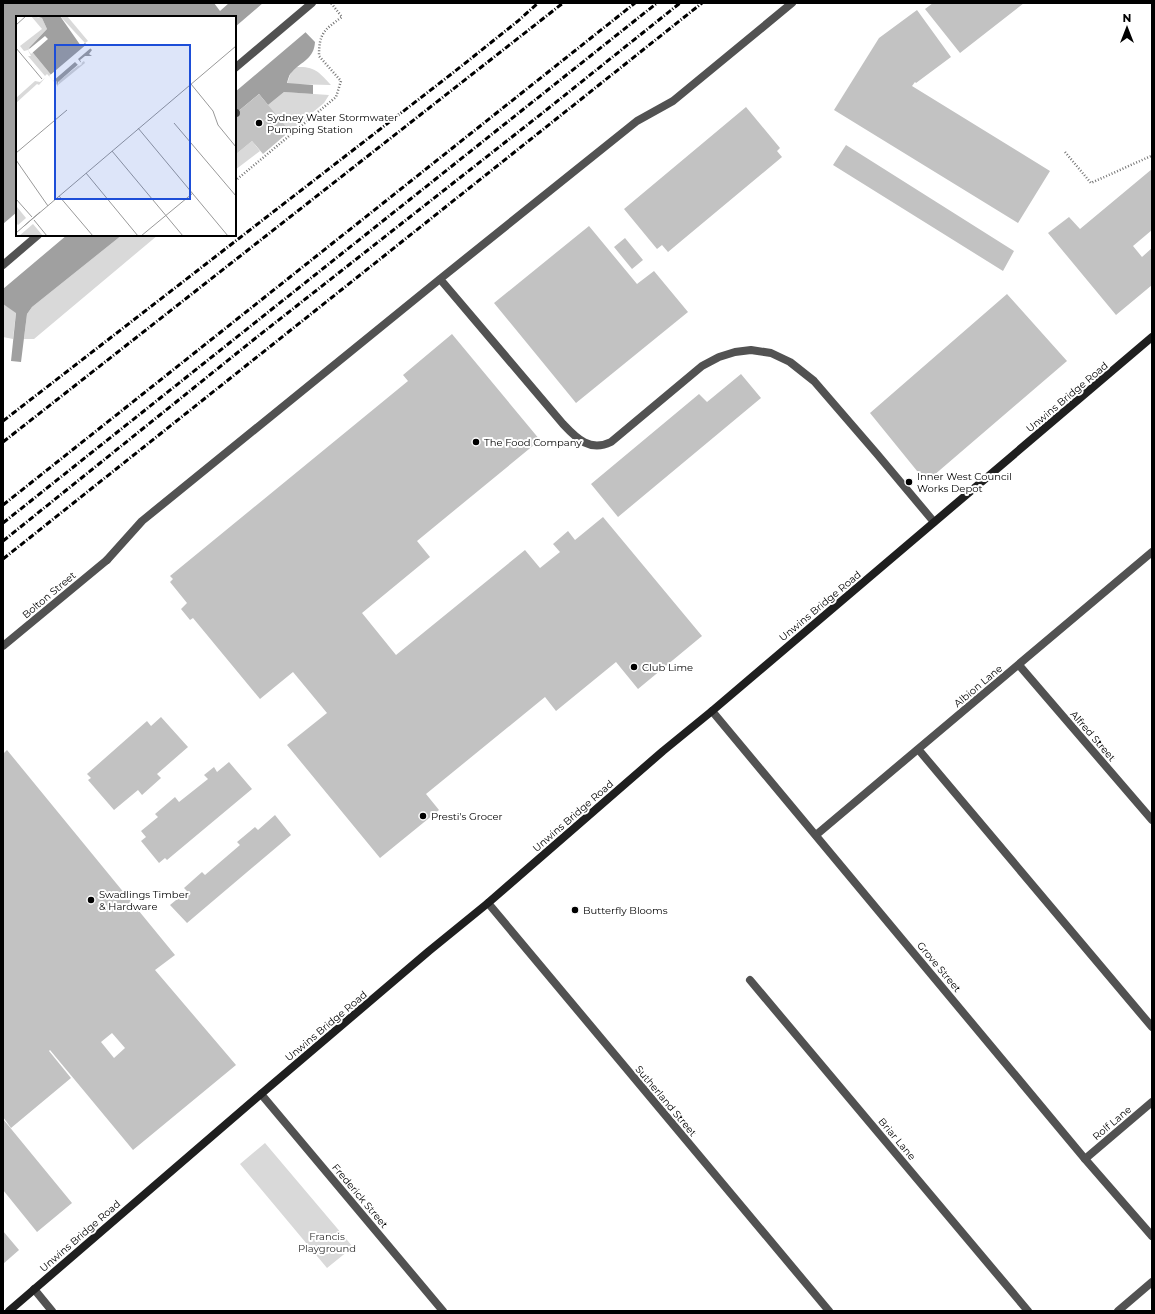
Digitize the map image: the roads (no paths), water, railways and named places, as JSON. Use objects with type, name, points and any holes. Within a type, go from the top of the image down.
[{"type":"main road","name":"Unwins Bridge Road","points":[[9,1311],[423,956],[488,903],[663,751],[1152,337]]},
{"type":"street","points":[[236,67],[312,3]]},
{"type":"street","name":"Bolton Street","points":[[3,646],[107,560],[142,521],[637,121],[673,101],[792,3]]},
{"type":"street","points":[[3,265],[37,236]]},
{"type":"street","points":[[440,279],[563,424],[582,442],[590,445],[603,445],[611,442],[702,366],[719,357],[735,352],[751,350],[771,353],[790,362],[814,381],[859,432],[934,522]]},
{"type":"street","name":"Albion Lane","points":[[816,835],[1152,552]]},
{"type":"street","name":"Alfred Street","points":[[1019,665],[1152,820]]},
{"type":"street","name":"Grove Street","points":[[712,711],[1085,1159],[1152,1236]]},
{"type":"street","points":[[918,749],[1152,1027]]},
{"type":"street","name":"Sutherland Street","points":[[488,903],[829,1311]]},
{"type":"street","name":"Briar Lane","points":[[750,980],[1028,1311]]},
{"type":"street","name":"Frederick Street","points":[[261,1094],[443,1311]]},
{"type":"street","name":"Rolf Lane","points":[[1085,1159],[1152,1102]]},
{"type":"street","points":[[1118,1311],[1152,1282]]},
{"type":"street","points":[[34,1289],[52,1311]]},
{"type":"railway","points":[[3,421],[454,72],[518,21],[538,3]]},
{"type":"railway","points":[[3,442],[563,3]]},
{"type":"railway","points":[[3,505],[635,3]]},
{"type":"railway","points":[[3,523],[657,3]]},
{"type":"railway","points":[[3,541],[257,337],[680,3]]},
{"type":"railway","points":[[3,559],[702,3]]},
{"type":"place","name":"Sydney Water Stormwater Pumping Station","points":[[259,123]]},
{"type":"place","name":"The Food Company","points":[[476,442]]},
{"type":"place","name":"Inner West Council Works Depot","points":[[909,482]]},
{"type":"place","name":"Club Lime","points":[[634,667]]},
{"type":"place","name":"Presti's Grocer","points":[[423,816]]},
{"type":"place","name":"Swadlings Timber & Hardware","points":[[91,900]]},
{"type":"place","name":"Butterfly Blooms","points":[[575,910]]},
{"type":"park label","name":"Francis Playground","points":[[327,1242]]}]
